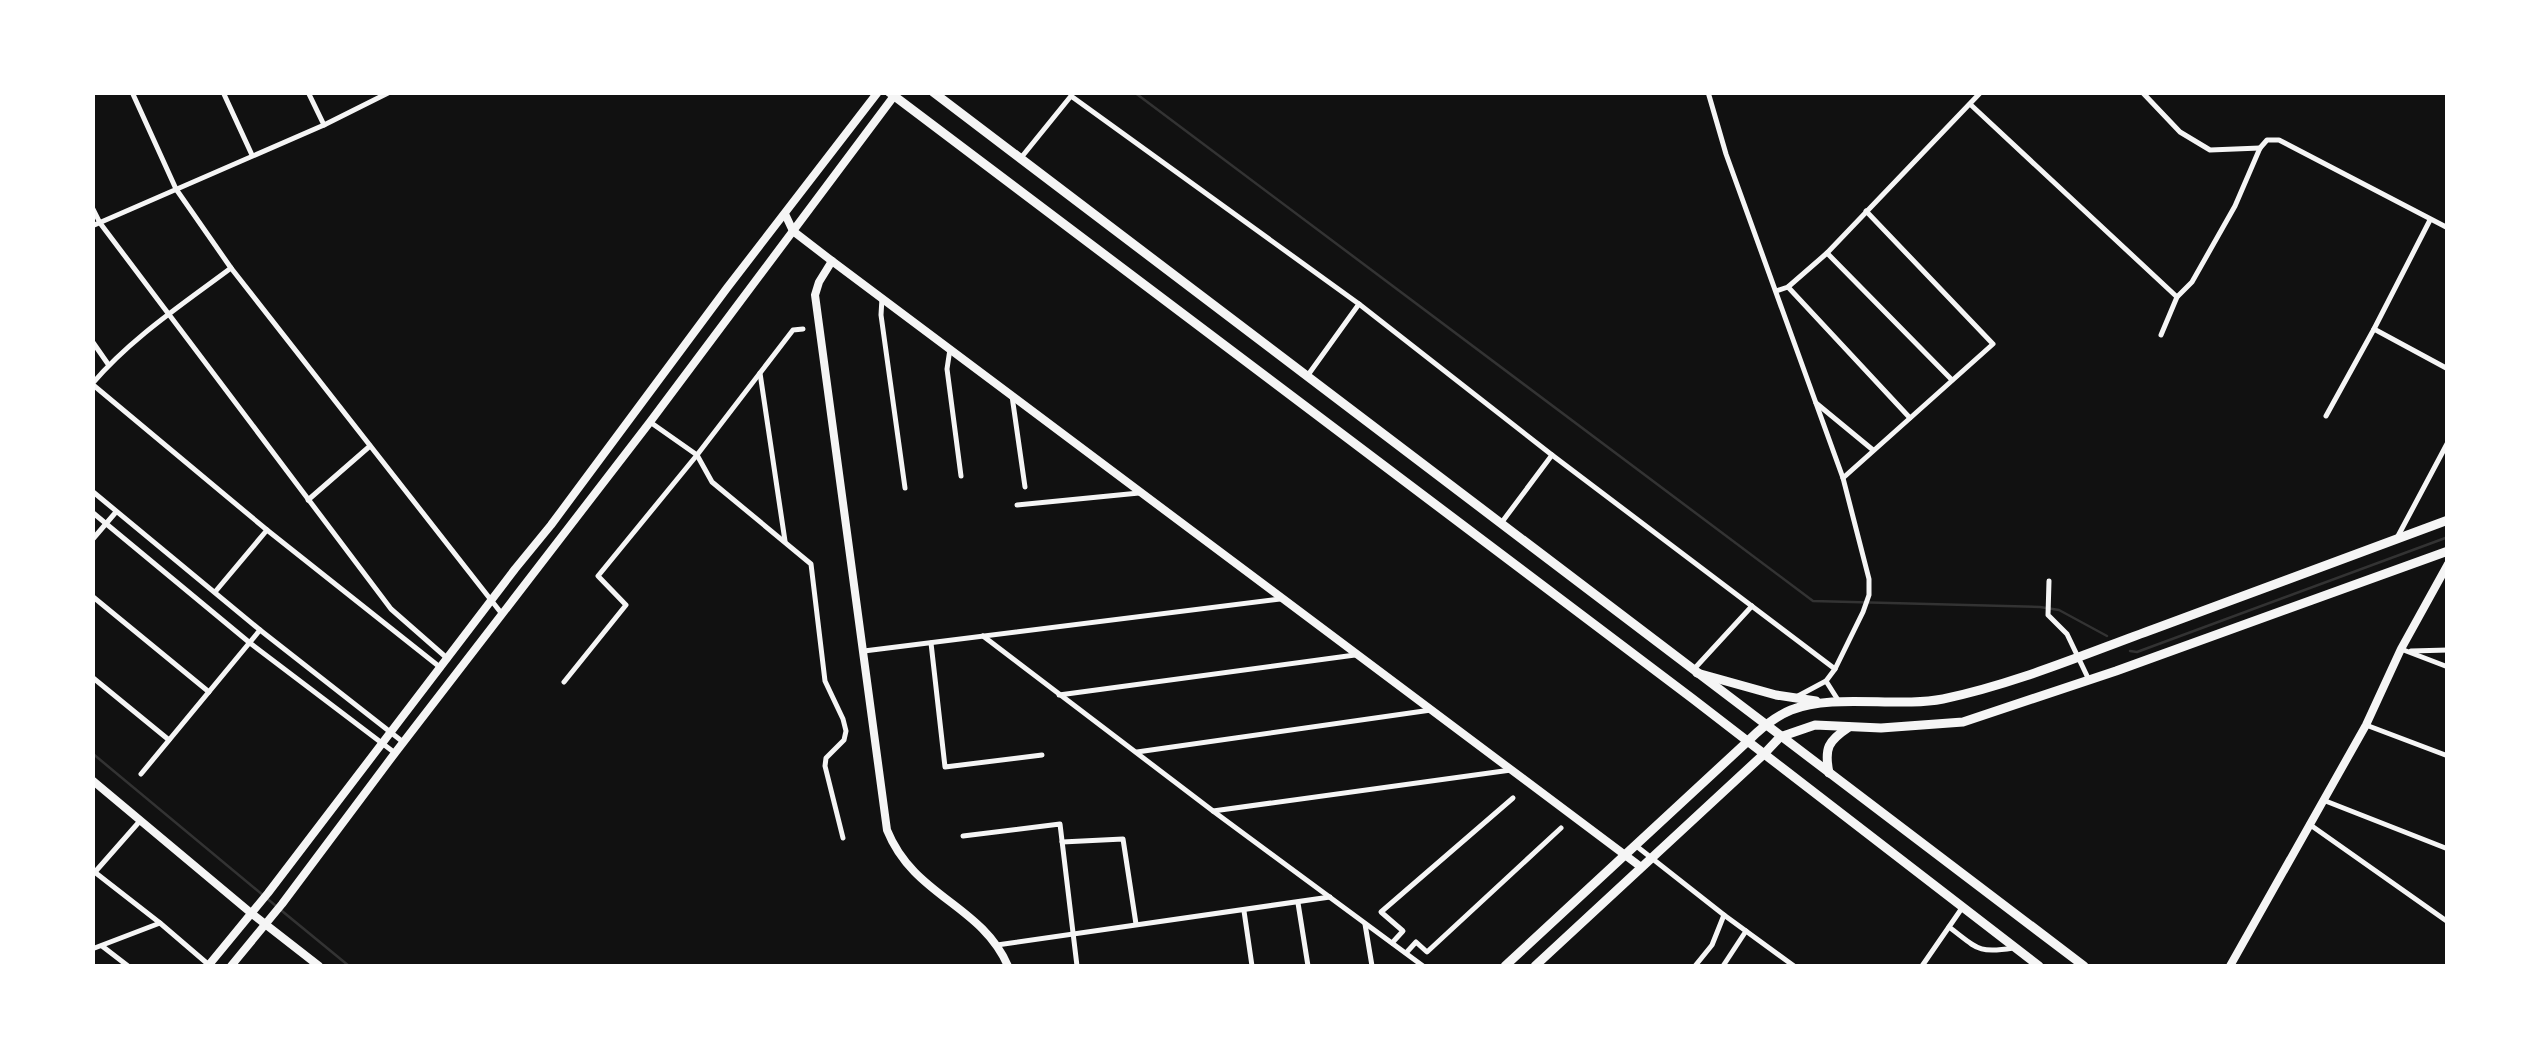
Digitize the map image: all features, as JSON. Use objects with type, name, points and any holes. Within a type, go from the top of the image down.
[{"type":"main road","points":[[933,92],[2084,966]]},
{"type":"main road","points":[[891,94],[1748,741],[2039,966]]},
{"type":"main road","points":[[1695,672],[1792,699],[1881,704],[1940,700],[2079,656],[2448,520]]},
{"type":"main road","points":[[1535,966],[1780,737],[1815,724],[1881,728],[1963,722],[2448,551]]},
{"type":"main road","points":[[1505,966],[1764,726],[1794,709],[1839,703]]},
{"type":"main road","points":[[1881,704],[1881,728]]},
{"type":"main road","points":[[1830,773],[1826,756],[1829,745],[1849,727]]},
{"type":"main road","points":[[1546,928],[1562,942]]},
{"type":"street","points":[[132,92],[176,188],[231,268],[502,614]]},
{"type":"street","points":[[223,92],[252,155]]},
{"type":"street","points":[[308,92],[324,125]]},
{"type":"street","points":[[96,224],[324,125],[390,92]]},
{"type":"street","points":[[141,820],[94,871],[208,966],[551,525],[878,92]]},
{"type":"street","points":[[1708,92],[1726,154],[1843,478],[1869,579],[1869,595],[1835,669],[1826,681],[1792,699]]},
{"type":"street","points":[[1776,290],[1788,286],[1827,253],[1981,92]]},
{"type":"street","points":[[2142,92],[2180,132],[2210,150],[2260,148]]},
{"type":"street","points":[[231,966],[650,422],[891,94]]},
{"type":"street","points":[[1020,158],[1069,94],[1358,304],[1835,669]]},
{"type":"street","points":[[1970,104],[2177,297]]},
{"type":"street","points":[[848,130],[861,139]]},
{"type":"street","points":[[2161,335],[2177,297],[2192,282],[2267,140],[2278,140],[2448,228]]},
{"type":"street","points":[[92,207],[96,224],[170,314],[390,609],[448,659]]},
{"type":"street","points":[[1843,478],[1993,344],[1866,211]]},
{"type":"street","points":[[785,214],[793,231],[832,261],[1641,867]]},
{"type":"street","points":[[2326,416],[2430,219]]},
{"type":"street","points":[[1827,253],[1952,380]]},
{"type":"street","points":[[832,261],[815,295],[884,819],[894,846],[914,874],[976,921],[997,945],[1008,966]]},
{"type":"street","points":[[231,268],[109,364],[92,384],[266,530],[441,668]]},
{"type":"street","points":[[1788,286],[1910,418]]},
{"type":"street","points":[[882,298],[881,315],[906,488]]},
{"type":"street","points":[[1307,377],[1358,304]]},
{"type":"street","points":[[564,682],[626,605],[598,576],[698,455],[792,330],[803,328]]},
{"type":"street","points":[[2374,329],[2448,369]]},
{"type":"street","points":[[92,342],[109,364]]},
{"type":"street","points":[[950,350],[947,369],[961,476]]},
{"type":"street","points":[[760,373],[785,541]]},
{"type":"street","points":[[1012,396],[1026,486]]},
{"type":"street","points":[[1814,401],[1874,450]]},
{"type":"street","points":[[650,422],[698,455],[712,482],[811,564],[825,681],[846,731],[844,740],[826,758],[825,766],[843,838]]},
{"type":"street","points":[[2396,539],[2448,442]]},
{"type":"street","points":[[308,500],[370,446]]},
{"type":"street","points":[[1500,524],[1552,455]]},
{"type":"street","points":[[92,491],[404,742]]},
{"type":"street","points":[[1018,505],[1139,493]]},
{"type":"street","points":[[92,512],[250,643],[395,752]]},
{"type":"street","points":[[92,540],[116,512]]},
{"type":"street","points":[[215,592],[266,530]]},
{"type":"street","points":[[2230,966],[2366,724],[2448,564]]},
{"type":"street","points":[[2049,581],[2048,615],[2067,634],[2089,680]]},
{"type":"street","points":[[92,596],[209,692]]},
{"type":"street","points":[[863,651],[1283,599]]},
{"type":"street","points":[[1695,672],[1752,606]]},
{"type":"street","points":[[381,620],[390,609]]},
{"type":"street","points":[[141,774],[260,630]]},
{"type":"street","points":[[983,636],[1212,812],[1422,966]]},
{"type":"street","points":[[931,642],[945,767],[1042,755]]},
{"type":"street","points":[[2404,650],[2448,650]]},
{"type":"street","points":[[2404,650],[2448,667]]},
{"type":"street","points":[[1059,694],[1358,655]]},
{"type":"street","points":[[92,677],[169,740]]},
{"type":"street","points":[[1826,681],[1839,703]]},
{"type":"street","points":[[1135,752],[1432,710]]},
{"type":"street","points":[[2366,724],[2448,756]]},
{"type":"street","points":[[1212,812],[1510,770]]},
{"type":"street","points":[[92,780],[320,966]]},
{"type":"street","points":[[1392,944],[1404,931],[1381,912],[1513,798]]},
{"type":"street","points":[[2323,800],[2448,849]]},
{"type":"street","points":[[963,836],[1060,824],[1077,966]]},
{"type":"street","points":[[2309,824],[2448,922]]},
{"type":"street","points":[[1405,954],[1416,942],[1427,952],[1561,828]]},
{"type":"street","points":[[1062,842],[1123,838],[1136,924]]},
{"type":"street","points":[[1635,845],[1794,966]]},
{"type":"street","points":[[280,878],[293,889]]},
{"type":"street","points":[[997,945],[1330,897]]},
{"type":"street","points":[[1298,903],[1308,966]]},
{"type":"street","points":[[1922,966],[1962,908]]},
{"type":"street","points":[[1244,911],[1252,966]]},
{"type":"street","points":[[1694,966],[1712,944],[1724,916]]},
{"type":"street","points":[[92,949],[160,923]]},
{"type":"street","points":[[1365,924],[1372,966]]},
{"type":"street","points":[[1949,927],[1979,950],[2014,948]]},
{"type":"street","points":[[1723,966],[1746,931]]},
{"type":"street","points":[[102,946],[128,966]]},
{"type":"waterway","points":[[1134,92],[1813,601],[2040,607],[2059,610],[2107,636]]},
{"type":"waterway","points":[[2130,651],[2137,652],[2448,537]]},
{"type":"waterway","points":[[92,753],[276,906]]},
{"type":"waterway","points":[[282,911],[349,966]]}]
